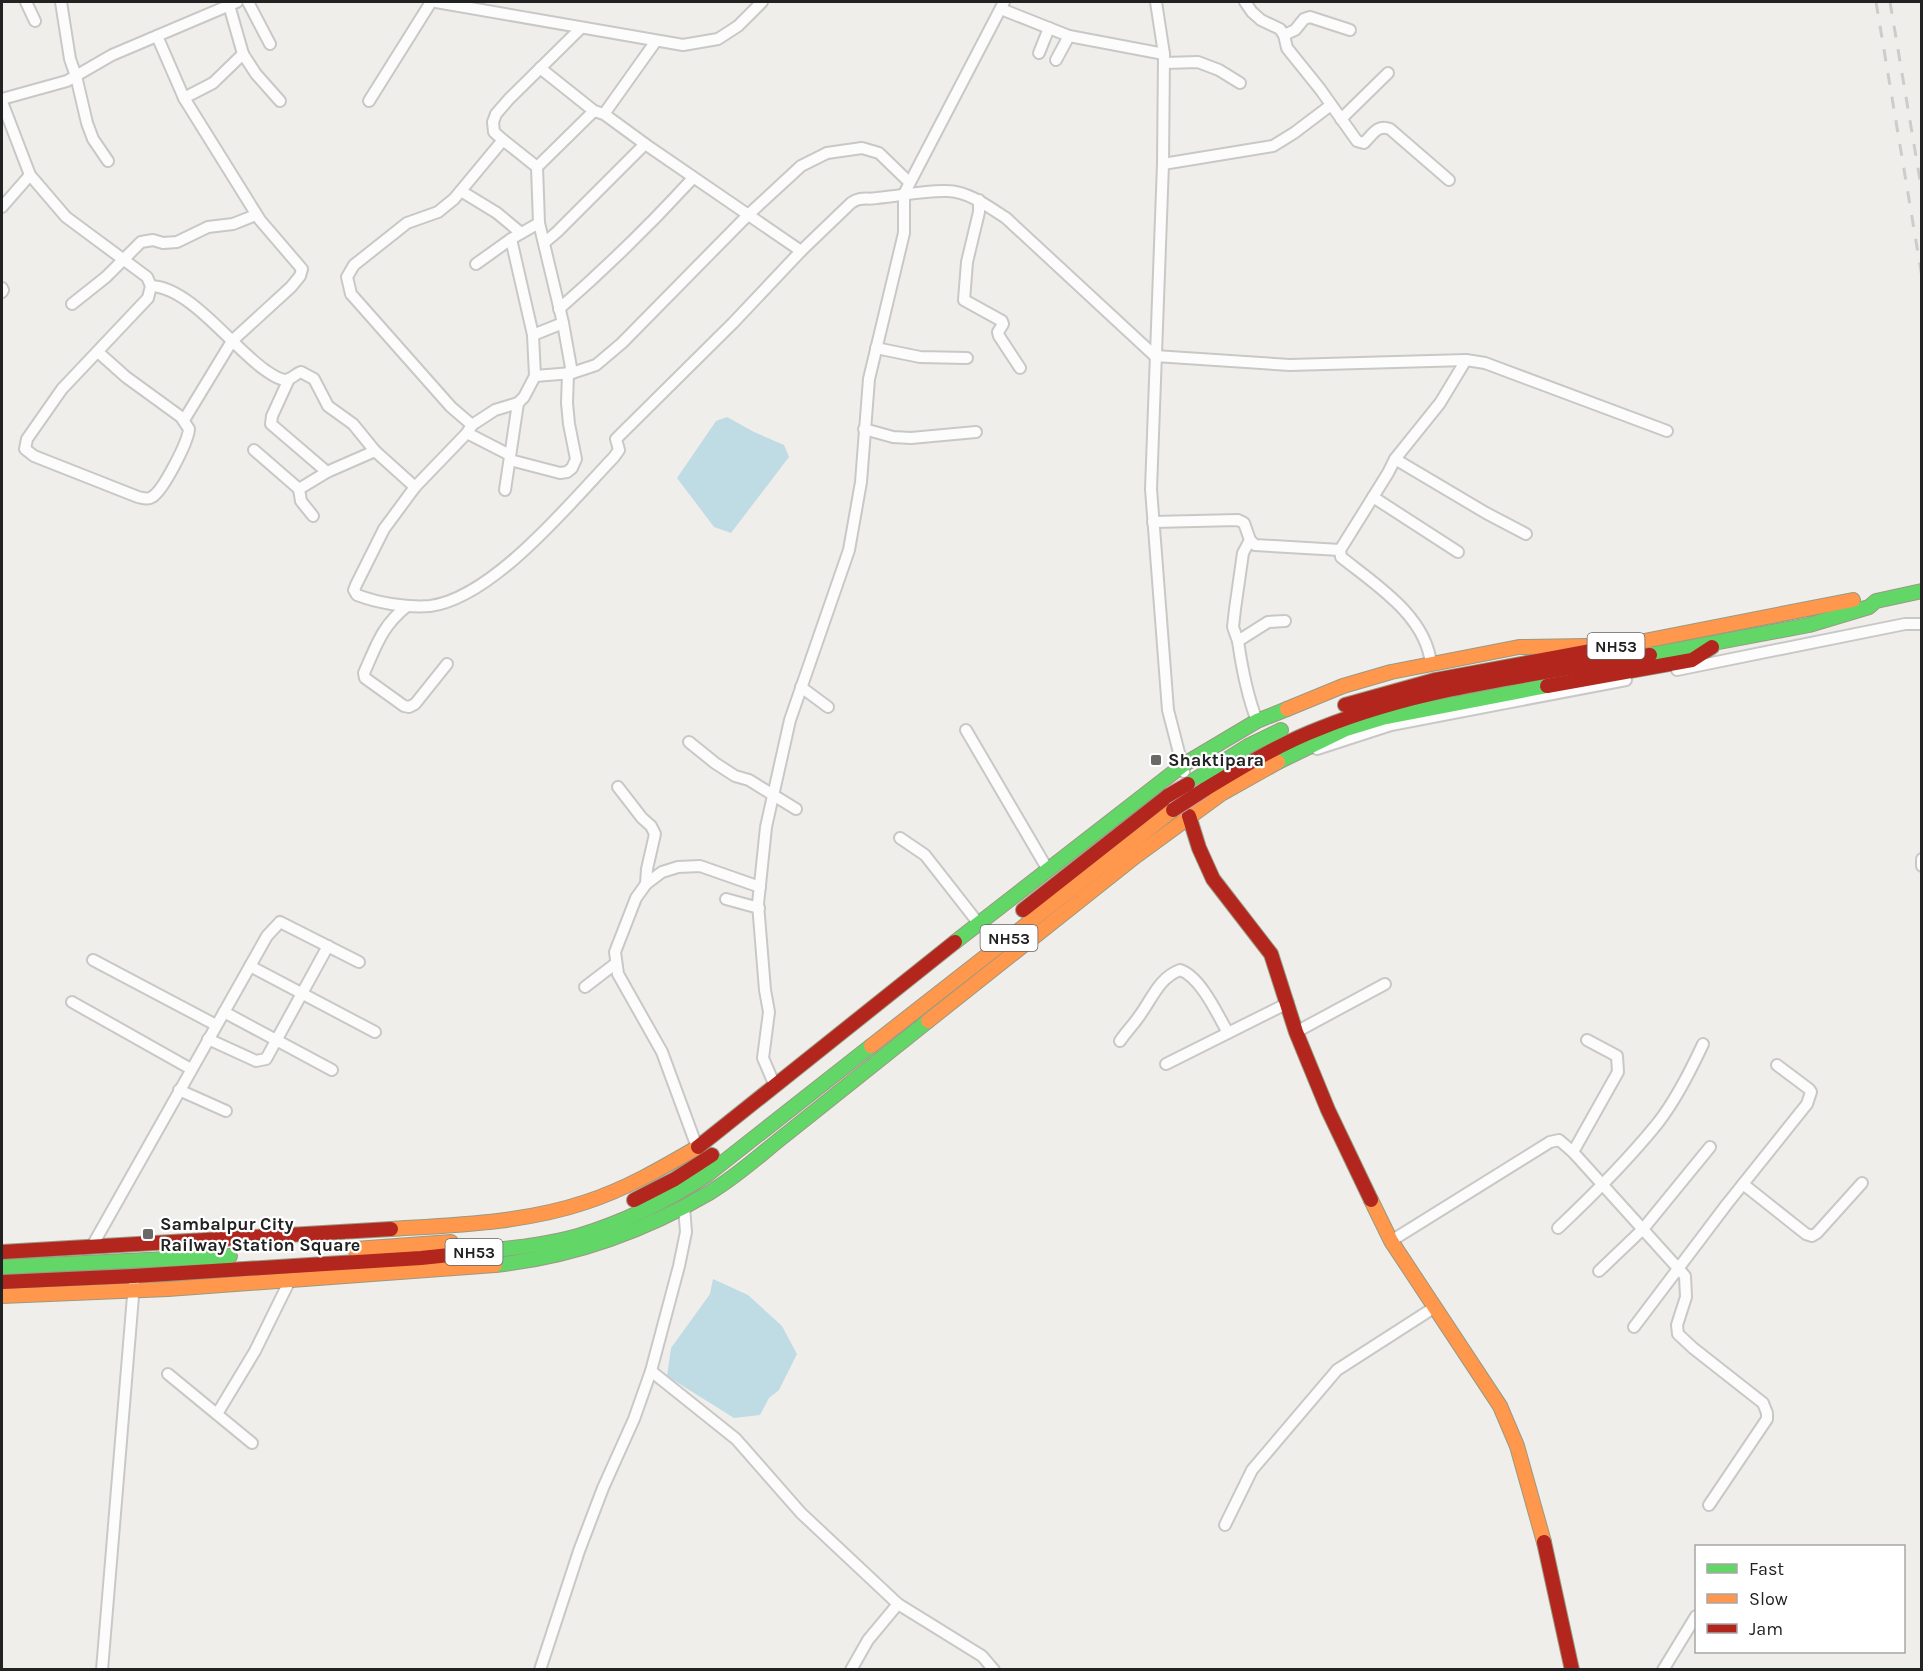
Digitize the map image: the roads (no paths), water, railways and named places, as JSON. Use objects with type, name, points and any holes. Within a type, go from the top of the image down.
[{"type":"main road","name":"NH53","points":[[563,1226],[613,1210],[664,1185],[702,1162],[879,1032],[1154,823],[1280,745],[1360,707],[1433,679],[1867,597],[1876,600],[1922,591]]},
{"type":"main road","name":"NH53","points":[[1310,718],[1474,685],[1720,643],[1809,625],[1869,607],[1876,600]]},
{"type":"main road","points":[[2,1296],[134,1283],[290,1280],[445,1270],[515,1263],[569,1253],[611,1239],[684,1207],[712,1191],[747,1166],[1189,816],[1221,794],[1296,752],[1346,729],[1382,718],[1494,694],[1674,664],[1692,660],[1720,643]]},
{"type":"main road","points":[[2,1252],[440,1226],[537,1215],[586,1202],[629,1185],[697,1147],[1183,765],[1257,721],[1343,686],[1391,672],[1519,647],[1613,646]]},
{"type":"main road","name":"NH53","points":[[2,1282],[134,1283],[421,1258],[536,1245],[578,1236],[632,1216],[679,1193],[707,1175],[1169,795],[1248,746],[1290,726]]},
{"type":"main road","points":[[1189,816],[1198,848],[1213,879],[1271,954],[1296,1032],[1328,1110],[1391,1241],[1500,1406],[1517,1446],[1545,1544],[1572,1670]]},
{"type":"main road","name":"NH53","points":[[2,1267],[222,1257],[426,1244],[540,1230]]},
{"type":"street","points":[[26,2],[35,21]]},
{"type":"street","points":[[61,2],[70,59],[87,123],[93,139],[108,161]]},
{"type":"street","points":[[248,2],[270,44]]},
{"type":"street","points":[[369,100],[431,2]]},
{"type":"street","points":[[436,2],[683,45],[718,39],[738,26],[762,2]]},
{"type":"street","points":[[1156,2],[1164,59],[1163,164],[1151,489],[1168,710],[1183,765],[1189,816]]},
{"type":"street","points":[[1245,2],[1251,12],[1261,20],[1280,29],[1287,48],[1357,141],[1362,143],[1379,127],[1390,129],[1449,180]]},
{"type":"street","points":[[98,352],[126,377],[184,420],[189,429],[185,445],[156,494],[147,499],[27,452],[25,445],[27,440],[45,412],[62,390],[148,298],[151,286],[147,277],[66,218],[30,175],[2,100],[67,81],[112,55],[233,3],[243,54],[256,74],[280,101]]},
{"type":"street","points":[[775,1086],[763,1058],[769,1012],[765,990],[759,908],[766,827],[790,720],[849,550],[861,482],[869,379],[904,233],[904,194],[909,182],[1003,5],[1068,36],[1164,59],[1198,62],[1219,70],[1240,83]]},
{"type":"street","points":[[1284,36],[1295,30],[1304,19],[1310,16],[1350,30]]},
{"type":"street","points":[[503,140],[461,191],[438,212],[407,223],[354,265],[347,277],[347,284],[351,294],[395,346],[470,429],[510,458],[567,472],[572,468],[576,459],[568,414],[570,373],[563,323],[539,223],[537,167],[494,132],[494,122],[496,114],[509,99],[581,28]]},
{"type":"street","points":[[1039,53],[1049,28]]},
{"type":"street","points":[[157,36],[184,98],[256,214],[299,264],[302,273],[291,287],[232,341],[184,420]]},
{"type":"street","points":[[1056,60],[1068,36]]},
{"type":"street","points":[[537,167],[599,113],[656,41]]},
{"type":"street","points":[[184,98],[213,82],[243,54]]},
{"type":"street","points":[[540,68],[599,113],[801,251]]},
{"type":"street","points":[[1341,119],[1388,73]]},
{"type":"street","points":[[1163,164],[1273,146],[1331,105]]},
{"type":"street","points":[[544,243],[645,144]]},
{"type":"street","points":[[535,376],[570,373],[596,365],[622,344],[748,215],[801,166],[826,153],[862,148],[879,153],[909,182]]},
{"type":"street","points":[[2,207],[30,175]]},
{"type":"street","points":[[559,309],[644,231],[693,177]]},
{"type":"street","points":[[461,191],[497,213],[516,236],[533,336],[535,376],[524,397],[518,403],[495,410],[470,429],[415,487],[384,528],[355,588],[359,596],[407,606],[431,606],[461,596],[493,577],[525,550],[614,457],[618,452],[617,444],[624,430],[733,323],[801,251],[856,199],[875,199],[949,190],[980,201],[1006,218],[1155,356],[1290,365],[1466,360],[1485,363],[1668,431]]},
{"type":"street","points":[[980,201],[966,262],[964,300],[1002,321],[999,336],[1020,368]]},
{"type":"street","points":[[72,304],[124,260],[141,242],[184,241],[208,228],[233,224],[256,214]]},
{"type":"street","points":[[476,264],[539,223]]},
{"type":"street","points":[[151,286],[174,292],[258,365],[276,378],[289,379]]},
{"type":"street","points":[[533,336],[563,323]]},
{"type":"street","points":[[876,348],[920,357],[967,358]]},
{"type":"street","points":[[1431,664],[1429,648],[1414,621],[1389,596],[1341,557],[1340,550],[1395,459],[1440,403],[1466,360]]},
{"type":"street","points":[[327,472],[271,424],[272,416],[289,379],[300,372],[311,376],[328,406],[353,424],[375,451],[415,487]]},
{"type":"street","points":[[505,490],[518,403]]},
{"type":"street","points":[[864,429],[892,437],[911,438],[976,432]]},
{"type":"street","points":[[254,450],[299,489],[302,501],[313,516]]},
{"type":"street","points":[[299,489],[327,472],[375,451]]},
{"type":"street","points":[[1395,459],[1526,534]]},
{"type":"street","points":[[1373,497],[1458,552]]},
{"type":"street","points":[[1153,522],[1238,520],[1244,523],[1250,540],[1255,545],[1340,550]]},
{"type":"street","points":[[1250,540],[1243,553],[1233,627],[1238,641],[1249,701],[1257,721]]},
{"type":"street","points":[[407,606],[382,632],[364,673],[365,678],[404,706],[409,707],[415,704],[447,664]]},
{"type":"street","points":[[1238,641],[1268,622],[1285,621]]},
{"type":"street","points":[[1296,752],[1308,753],[1391,725],[1460,710],[1733,660],[1905,624],[1922,624]]},
{"type":"street","points":[[801,687],[828,707]]},
{"type":"street","points":[[966,730],[1047,870]]},
{"type":"street","points":[[689,742],[735,776],[749,780],[796,809]]},
{"type":"street","points":[[618,788],[655,834],[646,884]]},
{"type":"street","points":[[900,838],[925,855],[979,924]]},
{"type":"street","points":[[1922,859],[1922,866]]},
{"type":"street","points":[[697,1147],[662,1052],[618,974],[615,952],[636,898],[646,884],[662,872],[678,867],[700,866],[760,887]]},
{"type":"street","points":[[726,899],[759,908]]},
{"type":"street","points":[[91,1248],[267,936],[280,922],[359,963]]},
{"type":"street","points":[[208,1039],[256,1061],[266,1059],[328,946]]},
{"type":"street","points":[[93,960],[216,1025]]},
{"type":"street","points":[[585,987],[615,964]]},
{"type":"street","points":[[250,966],[375,1032]]},
{"type":"street","points":[[1120,1041],[1141,1014],[1157,987],[1167,976],[1180,970],[1189,975],[1208,997],[1228,1033]]},
{"type":"street","points":[[1296,1032],[1385,984]]},
{"type":"street","points":[[72,1002],[191,1069]]},
{"type":"street","points":[[1166,1064],[1288,1003]]},
{"type":"street","points":[[224,1012],[332,1070]]},
{"type":"street","points":[[1573,1152],[1618,1072],[1619,1065],[1617,1056],[1587,1040]]},
{"type":"street","points":[[1558,1228],[1603,1185],[1658,1123],[1683,1085],[1703,1044]]},
{"type":"street","points":[[1634,1328],[1807,1104],[1811,1092],[1777,1065]]},
{"type":"street","points":[[179,1090],[226,1111]]},
{"type":"street","points":[[1391,1241],[1550,1142],[1559,1140],[1573,1152],[1685,1276],[1687,1290],[1677,1325],[1678,1334],[1763,1403],[1767,1419],[1708,1505]]},
{"type":"street","points":[[1599,1271],[1643,1229],[1710,1147]]},
{"type":"street","points":[[1743,1184],[1806,1234],[1812,1236],[1862,1183]]},
{"type":"street","points":[[540,1670],[579,1551],[603,1488],[634,1419],[651,1371],[686,1232],[684,1207]]},
{"type":"street","points":[[102,1670],[134,1283],[134,1245]]},
{"type":"street","points":[[217,1414],[255,1351],[290,1280]]},
{"type":"street","points":[[1225,1525],[1252,1470],[1337,1370],[1435,1307]]},
{"type":"street","points":[[651,1371],[736,1440],[801,1513],[898,1604],[982,1656],[994,1670]]},
{"type":"street","points":[[168,1374],[252,1443]]},
{"type":"street","points":[[851,1670],[868,1640],[898,1604]]},
{"type":"street","points":[[1664,1670],[1695,1618]]},
{"type":"water","points":[[727,417],[784,445],[789,457],[731,533],[714,527],[677,478],[716,421]]},
{"type":"water","points":[[713,1279],[748,1295],[782,1326],[797,1354],[779,1390],[769,1398],[760,1415],[734,1418],[667,1376],[671,1348],[710,1294]]},
{"type":"railway","points":[[1876,2],[1922,277]]},
{"type":"railway","points":[[1890,2],[1922,192]]},
{"type":"place","name":"Shaktipara","points":[[1156,760]]},
{"type":"place","name":"Sambalpur City Railway Station Square","points":[[148,1234]]}]
